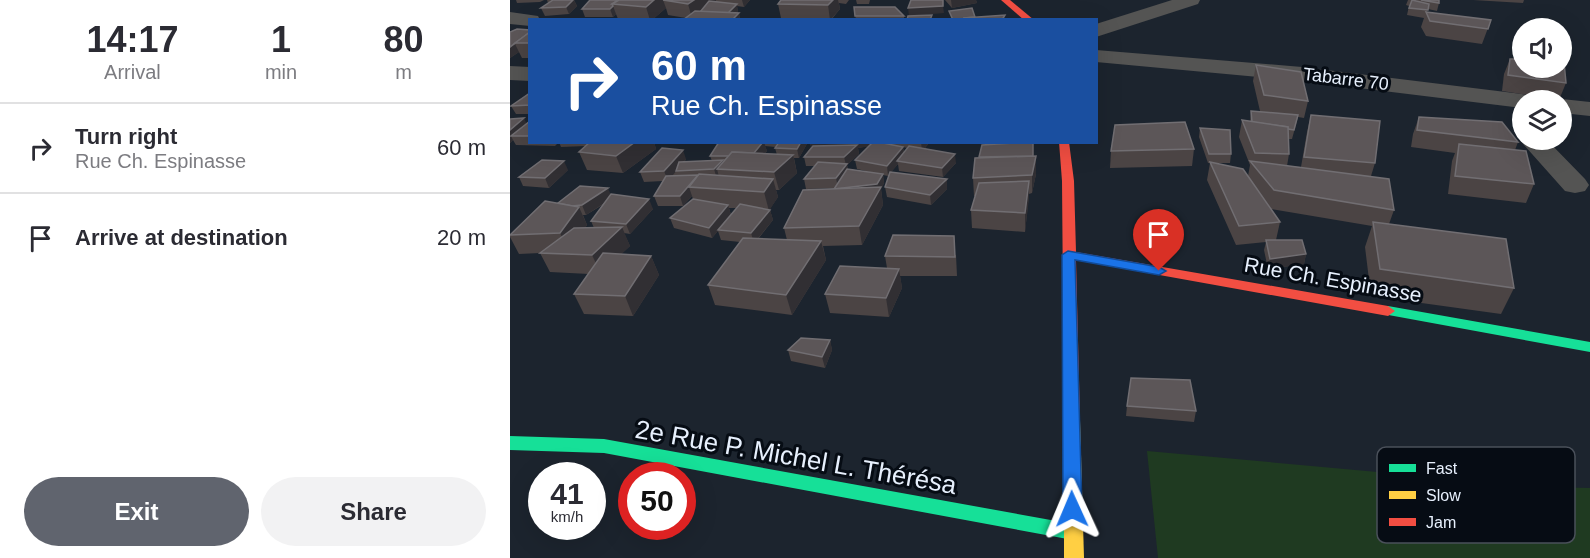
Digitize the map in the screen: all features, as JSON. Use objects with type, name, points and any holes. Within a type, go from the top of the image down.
[{"type":"street","points":[[1005,0],[1028,18]]},
{"type":"street","points":[[1096,18],[1152,0]]},
{"type":"street","points":[[1098,30],[1191,0]]},
{"type":"street","points":[[510,18],[528,20]]},
{"type":"street","name":"Tabarre 70","points":[[1098,56],[1302,74],[1512,100]]},
{"type":"street","points":[[510,73],[528,74]]},
{"type":"street","points":[[1497,98],[1512,115]]},
{"type":"street","points":[[1572,107],[1590,109]]},
{"type":"street","points":[[1064,144],[1068,181],[1074,558]]},
{"type":"street","points":[[1542,150],[1575,185]]},
{"type":"street","name":"Rue Ch. Espinasse","points":[[1068,255],[1590,347]]},
{"type":"street","name":"2e Rue P. Michel L. Thérésa","points":[[510,442],[604,446],[1073,532]]},
{"type":"green space","points":[[1147,451],[1377,472],[1377,543],[1575,543],[1575,488],[1590,488],[1590,558],[1158,558]]},
{"type":"building","points":[[553,0],[573,0],[566,7],[541,8]]},
{"type":"building","points":[[590,0],[618,0],[612,4],[610,9],[582,9]]},
{"type":"building","points":[[619,0],[654,0],[646,7],[612,4]]},
{"type":"building","points":[[663,0],[694,0],[688,4]]},
{"type":"building","points":[[781,0],[833,0],[828,5],[778,4]]},
{"type":"building","points":[[911,0],[943,0],[943,6],[908,8]]},
{"type":"building","points":[[1412,0],[1429,4],[1428,10],[1409,8]]},
{"type":"building","points":[[1421,0],[1439,0],[1439,3]]},
{"type":"building","points":[[709,1],[737,4],[728,13],[700,12]]},
{"type":"building","points":[[854,7],[895,7],[904,16],[855,16]]},
{"type":"building","points":[[972,8],[975,17],[952,18],[949,11]]},
{"type":"building","points":[[695,11],[739,13],[734,18],[686,18]]},
{"type":"building","points":[[1426,12],[1491,20],[1488,29],[1430,21]]},
{"type":"building","points":[[932,15],[931,18],[908,18],[908,16]]},
{"type":"building","points":[[1005,15],[1003,18],[964,18]]},
{"type":"building","points":[[517,29],[528,30],[528,34],[510,47],[510,32]]},
{"type":"building","points":[[528,33],[528,43],[515,43]]},
{"type":"building","points":[[1510,59],[1512,59],[1512,76],[1508,75]]},
{"type":"building","points":[[1256,65],[1301,72],[1308,101],[1264,95]]},
{"type":"building","points":[[1530,78],[1566,78],[1566,83]]},
{"type":"building","points":[[528,94],[528,105],[511,106]]},
{"type":"building","points":[[1251,111],[1298,115],[1294,130],[1288,127],[1252,122]]},
{"type":"building","points":[[1311,115],[1380,121],[1375,163],[1304,157]]},
{"type":"building","points":[[1419,117],[1502,122],[1512,134],[1512,141],[1417,130]]},
{"type":"building","points":[[524,118],[510,130],[510,119]]},
{"type":"building","points":[[1242,120],[1288,127],[1289,154],[1255,153]]},
{"type":"building","points":[[1185,122],[1194,149],[1111,151],[1115,125]]},
{"type":"building","points":[[528,123],[528,136],[511,136]]},
{"type":"building","points":[[1200,128],[1230,130],[1231,154],[1209,154]]},
{"type":"building","points":[[588,144],[632,144],[616,156],[579,152]]},
{"type":"building","points":[[718,144],[761,144],[754,153],[732,152],[729,156],[710,156]]},
{"type":"building","points":[[778,144],[800,144],[797,149],[775,148]]},
{"type":"building","points":[[871,144],[903,147],[887,166],[855,160]]},
{"type":"building","points":[[1033,144],[1033,156],[979,157],[982,145]]},
{"type":"building","points":[[1459,144],[1526,151],[1534,184],[1455,176]]},
{"type":"building","points":[[857,145],[844,157],[804,157],[813,146]]},
{"type":"building","points":[[909,146],[955,154],[942,168],[897,161]]},
{"type":"building","points":[[662,148],[683,150],[664,171],[640,172]]},
{"type":"building","points":[[732,152],[793,155],[774,172],[717,169]]},
{"type":"building","points":[[1036,156],[1032,175],[973,178],[975,158]]},
{"type":"building","points":[[542,160],[564,161],[545,178],[519,177]]},
{"type":"building","points":[[723,160],[714,169],[676,171],[679,162]]},
{"type":"building","points":[[1250,161],[1389,179],[1394,210],[1274,190]]},
{"type":"building","points":[[818,162],[847,164],[836,178],[804,179]]},
{"type":"building","points":[[1210,162],[1243,169],[1280,222],[1239,226]]},
{"type":"building","points":[[847,169],[883,174],[877,184],[834,189]]},
{"type":"building","points":[[890,172],[947,179],[930,195],[885,187]]},
{"type":"building","points":[[699,174],[773,179],[764,192],[689,187]]},
{"type":"building","points":[[698,175],[680,196],[654,196],[666,176]]},
{"type":"building","points":[[1029,181],[1025,213],[971,210],[979,183]]},
{"type":"building","points":[[580,186],[608,188],[582,205],[572,206],[558,203]]},
{"type":"building","points":[[881,187],[859,226],[784,228],[803,190]]},
{"type":"building","points":[[611,194],[649,199],[626,224],[591,221]]},
{"type":"building","points":[[693,199],[728,205],[709,228],[670,218]]},
{"type":"building","points":[[545,201],[579,207],[560,233],[510,235]]},
{"type":"building","points":[[740,204],[770,210],[751,233],[718,230]]},
{"type":"building","points":[[1373,222],[1506,239],[1514,288],[1380,269]]},
{"type":"building","points":[[622,227],[592,255],[540,253],[574,228]]},
{"type":"building","points":[[893,235],[954,236],[955,257],[885,256]]},
{"type":"building","points":[[743,238],[821,241],[786,295],[708,285]]},
{"type":"building","points":[[1266,240],[1302,240],[1306,254],[1270,259]]},
{"type":"building","points":[[603,253],[651,256],[625,296],[574,294]]},
{"type":"building","points":[[840,266],[899,269],[886,298],[825,294]]},
{"type":"building","points":[[801,338],[830,340],[822,357],[788,350]]},
{"type":"building","points":[[1131,378],[1190,380],[1196,411],[1127,406]]},
{"type":"traffic: fast","points":[[1388,311],[1590,347]]},
{"type":"traffic: fast","points":[[510,443],[604,446],[1073,532]]},
{"type":"traffic: slow","points":[[1072,420],[1074,558]]},
{"type":"traffic: jam","points":[[1005,0],[1028,18]]},
{"type":"traffic: jam","points":[[1064,144],[1068,181],[1072,420]]},
{"type":"traffic: jam","points":[[1068,255],[1388,311]]},
{"type":"route","points":[[1072,509],[1068,255],[1159,271]]}]
